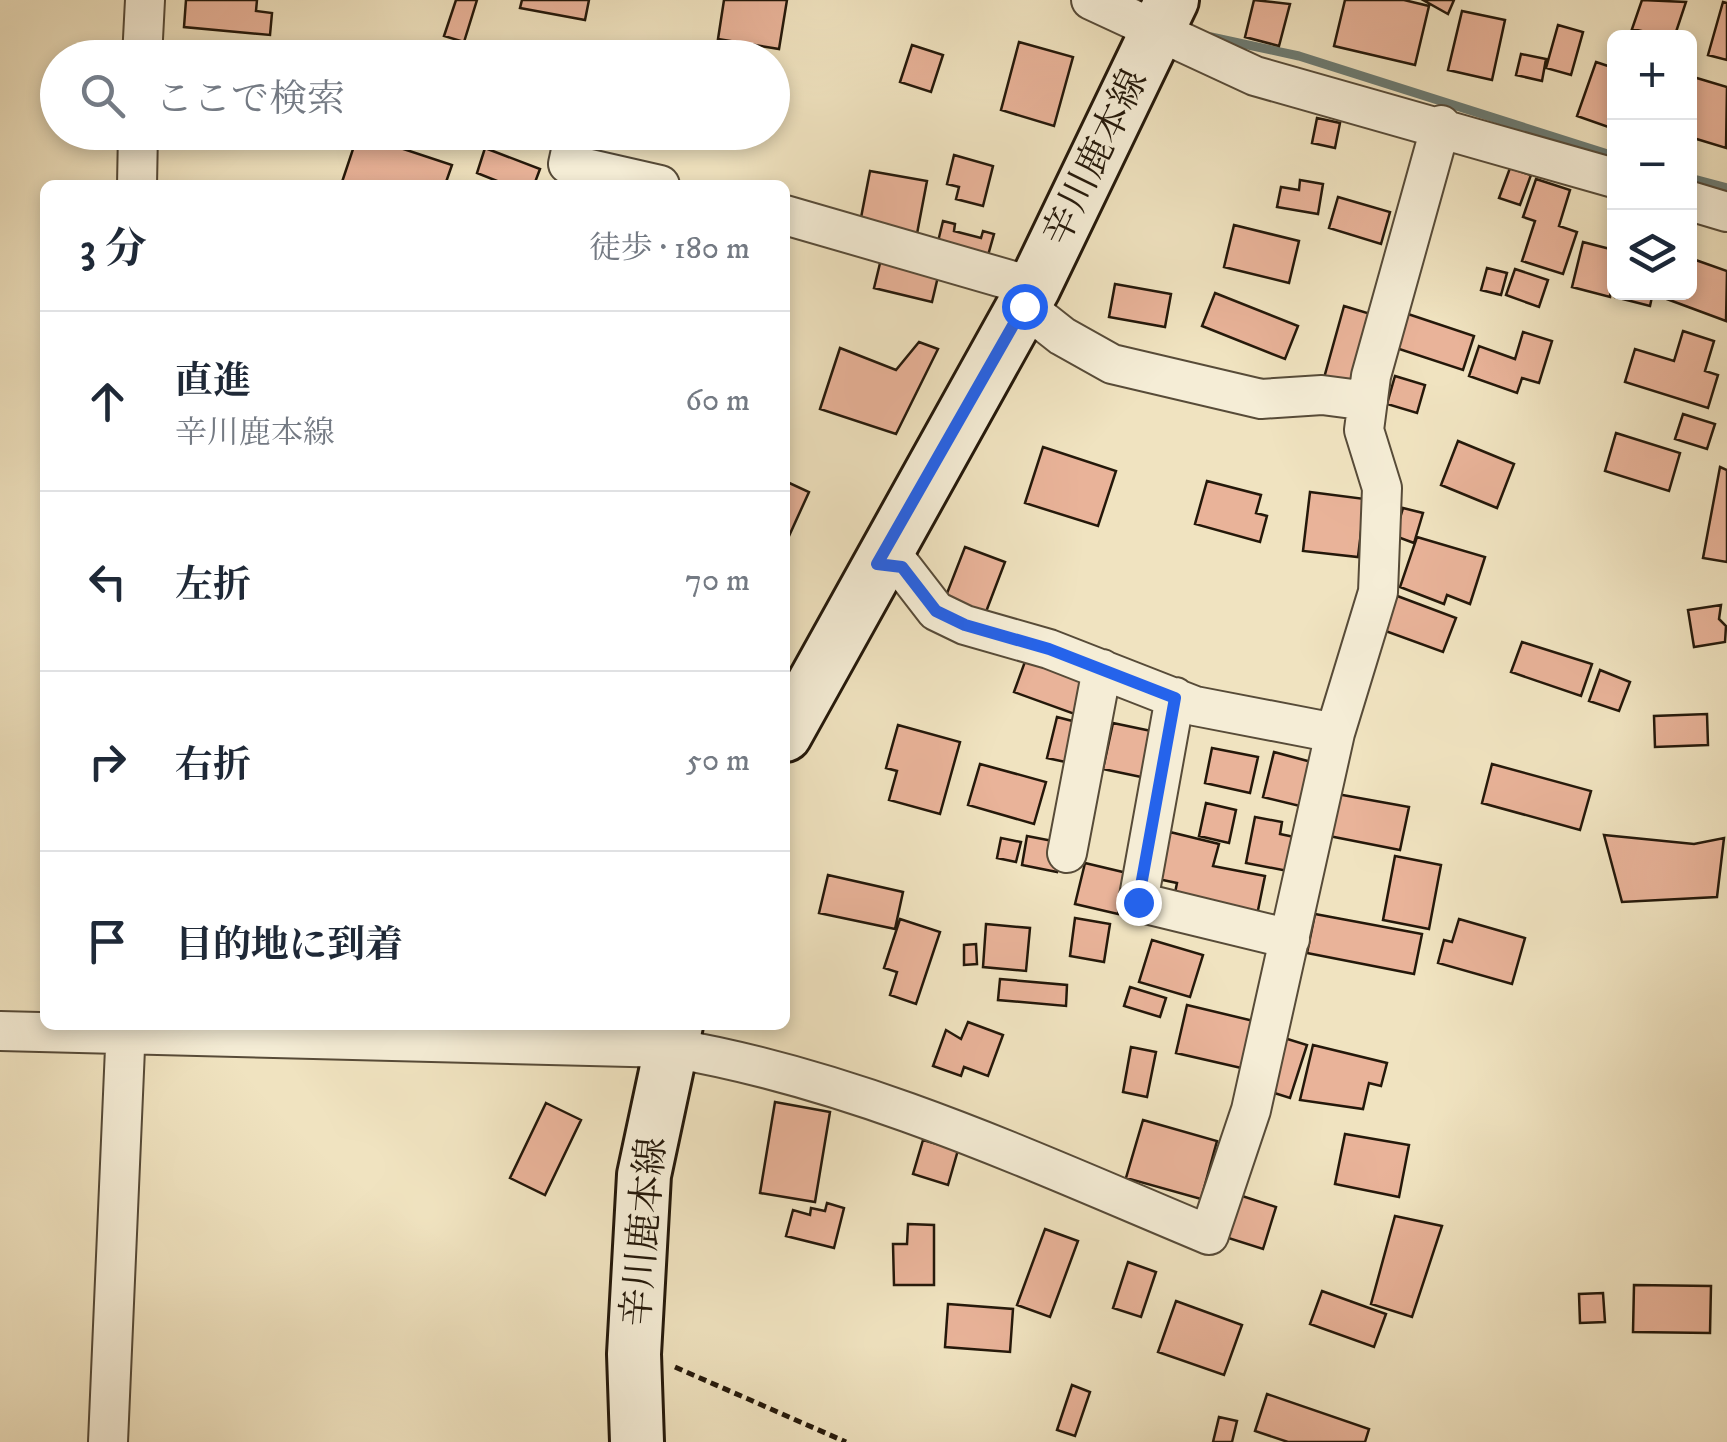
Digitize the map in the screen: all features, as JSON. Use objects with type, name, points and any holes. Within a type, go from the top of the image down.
[{"type":"main road","name":"辛川鹿本線","points":[[790,726],[1029,296],[1165,14]]},
{"type":"main road","name":"辛川鹿本線","points":[[638,1442],[634,1354],[644,1174],[674,1037]]},
{"type":"street","points":[[143,40],[145,0]]},
{"type":"street","points":[[1091,0],[1165,14],[1256,76],[1441,125],[1607,176]]},
{"type":"street","points":[[0,1031],[674,1037],[915,1113],[1209,1235],[1251,1110],[1335,733],[1378,592],[1382,488],[1364,430],[1368,401],[1441,125]]},
{"type":"street","points":[[137,180],[138,150]]},
{"type":"street","points":[[571,150],[568,164],[638,180]]},
{"type":"street","points":[[1697,203],[1727,212]]},
{"type":"street","points":[[790,217],[1029,296],[1062,336],[1112,364],[1261,399],[1322,395],[1368,401]]},
{"type":"street","points":[[877,564],[902,567],[936,611],[965,625],[1102,669],[1195,706],[1335,733]]},
{"type":"street","points":[[1068,853],[1102,669]]},
{"type":"street","points":[[1175,698],[1138,902],[1290,939]]},
{"type":"street","points":[[108,1442],[126,1030]]},
{"type":"path","points":[[634,1354],[704,1379],[846,1442]]},
{"type":"building","points":[[186,0],[257,0],[256,11],[272,13],[270,35],[184,27]]},
{"type":"building","points":[[456,0],[477,0],[465,40],[444,36]]},
{"type":"building","points":[[522,0],[589,0],[585,20],[520,8]]},
{"type":"building","points":[[724,0],[787,0],[780,40],[718,39]]},
{"type":"building","points":[[1254,0],[1290,4],[1279,46],[1245,37]]},
{"type":"building","points":[[1345,0],[1404,0],[1429,6],[1415,65],[1334,46]]},
{"type":"building","points":[[1423,0],[1454,0],[1448,14]]},
{"type":"building","points":[[1642,0],[1686,2],[1677,30],[1632,29]]},
{"type":"building","points":[[1723,2],[1727,3],[1727,60],[1708,55]]},
{"type":"building","points":[[1462,11],[1505,20],[1492,80],[1448,70]]},
{"type":"building","points":[[1558,25],[1583,32],[1571,75],[1546,68]]},
{"type":"building","points":[[1019,42],[1073,57],[1054,126],[1001,110]]},
{"type":"building","points":[[912,45],[943,55],[931,92],[900,82]]},
{"type":"building","points":[[1521,54],[1546,59],[1542,81],[1516,75]]},
{"type":"building","points":[[1596,62],[1607,66],[1607,127],[1577,116]]},
{"type":"building","points":[[1697,78],[1727,87],[1726,148],[1697,139]]},
{"type":"building","points":[[1317,118],[1340,123],[1335,148],[1312,143]]},
{"type":"building","points":[[353,150],[407,150],[452,165],[447,180],[343,180]]},
{"type":"building","points":[[484,150],[540,169],[536,180],[494,180],[477,173]]},
{"type":"building","points":[[954,155],[993,166],[983,206],[956,199],[959,187],[947,184]]},
{"type":"building","points":[[1510,168],[1531,175],[1520,205],[1499,198]]},
{"type":"building","points":[[870,171],[927,181],[916,239],[859,228]]},
{"type":"building","points":[[1536,179],[1570,190],[1559,226],[1577,232],[1563,274],[1522,261],[1535,221],[1523,217]]},
{"type":"building","points":[[1300,180],[1323,184],[1318,214],[1277,207],[1281,187],[1299,190]]},
{"type":"building","points":[[1338,197],[1390,212],[1381,244],[1329,228]]},
{"type":"building","points":[[943,221],[955,224],[954,231],[981,238],[983,231],[994,234],[985,266],[935,254]]},
{"type":"building","points":[[1234,225],[1299,241],[1289,283],[1224,267]]},
{"type":"building","points":[[1583,242],[1607,248],[1607,296],[1572,287]]},
{"type":"building","points":[[882,255],[940,268],[932,302],[874,288]]},
{"type":"building","points":[[1697,260],[1727,271],[1726,321],[1669,300],[1697,300]]},
{"type":"building","points":[[1487,268],[1507,273],[1501,295],[1481,290]]},
{"type":"building","points":[[1515,269],[1548,280],[1539,307],[1506,295]]},
{"type":"building","points":[[1115,284],[1171,294],[1165,327],[1109,317]]},
{"type":"building","points":[[1215,293],[1298,326],[1285,359],[1202,326]]},
{"type":"building","points":[[1627,300],[1651,300],[1650,306]]},
{"type":"building","points":[[1344,306],[1374,315],[1353,386],[1324,378]]},
{"type":"building","points":[[1402,312],[1474,336],[1463,370],[1390,346]]},
{"type":"building","points":[[1683,331],[1714,341],[1705,371],[1718,375],[1708,408],[1625,382],[1635,349],[1674,361]]},
{"type":"building","points":[[1523,332],[1552,341],[1539,383],[1522,378],[1517,393],[1469,376],[1479,346],[1515,359]]},
{"type":"building","points":[[919,342],[938,349],[896,434],[820,409],[840,348],[896,370]]},
{"type":"building","points":[[1395,376],[1425,385],[1417,413],[1387,404]]},
{"type":"building","points":[[1683,414],[1715,424],[1707,449],[1675,439]]},
{"type":"building","points":[[1616,433],[1680,453],[1669,491],[1605,471]]},
{"type":"building","points":[[1458,441],[1514,464],[1497,508],[1441,485]]},
{"type":"building","points":[[1043,447],[1116,471],[1098,526],[1025,503]]},
{"type":"building","points":[[1720,467],[1727,470],[1727,562],[1703,558]]},
{"type":"building","points":[[1207,481],[1261,495],[1256,513],[1267,516],[1260,542],[1195,524]]},
{"type":"building","points":[[790,483],[809,492],[790,534]]},
{"type":"building","points":[[1310,492],[1365,499],[1358,557],[1303,551]]},
{"type":"building","points":[[1403,508],[1423,513],[1414,543],[1395,536]]},
{"type":"building","points":[[1417,537],[1485,557],[1470,604],[1447,595],[1444,604],[1400,587]]},
{"type":"building","points":[[965,547],[1005,562],[984,617],[944,601]]},
{"type":"building","points":[[1392,594],[1456,618],[1443,652],[1380,629]]},
{"type":"building","points":[[1721,605],[1719,619],[1726,626],[1725,642],[1694,647],[1688,610]]},
{"type":"building","points":[[1522,642],[1592,664],[1581,696],[1511,672]]},
{"type":"building","points":[[1027,656],[1093,680],[1080,716],[1014,692]]},
{"type":"building","points":[[1600,670],[1630,682],[1619,711],[1589,701]]},
{"type":"building","points":[[1707,714],[1708,745],[1655,747],[1654,716]]},
{"type":"building","points":[[1057,717],[1080,723],[1070,763],[1047,758]]},
{"type":"building","points":[[1113,723],[1156,732],[1146,778],[1103,769]]},
{"type":"building","points":[[898,725],[960,742],[940,814],[889,800],[897,771],[886,768]]},
{"type":"building","points":[[1212,748],[1258,757],[1250,793],[1205,783]]},
{"type":"building","points":[[1274,752],[1315,763],[1304,807],[1263,797]]},
{"type":"building","points":[[980,764],[1046,782],[1034,824],[968,805]]},
{"type":"building","points":[[1492,764],[1591,791],[1580,830],[1482,803]]},
{"type":"building","points":[[1337,794],[1409,807],[1400,850],[1329,836]]},
{"type":"building","points":[[1206,803],[1236,810],[1229,843],[1199,836]]},
{"type":"building","points":[[1255,817],[1282,822],[1280,834],[1299,838],[1293,872],[1246,863]]},
{"type":"building","points":[[1170,832],[1219,844],[1213,866],[1265,876],[1256,920],[1173,903],[1177,883],[1158,879]]},
{"type":"building","points":[[1604,835],[1694,844],[1724,838],[1717,897],[1622,902]]},
{"type":"building","points":[[1027,836],[1063,843],[1057,872],[1022,865]]},
{"type":"building","points":[[1001,838],[1021,842],[1016,862],[997,858]]},
{"type":"building","points":[[1395,856],[1441,865],[1429,929],[1383,920]]},
{"type":"building","points":[[1085,863],[1127,873],[1118,914],[1075,904]]},
{"type":"building","points":[[828,875],[903,892],[895,929],[819,913]]},
{"type":"building","points":[[1315,914],[1422,934],[1414,974],[1307,953]]},
{"type":"building","points":[[1075,918],[1110,924],[1104,962],[1070,956]]},
{"type":"building","points":[[900,919],[940,932],[916,1004],[890,995],[897,972],[884,968]]},
{"type":"building","points":[[1459,919],[1525,938],[1512,984],[1438,963],[1444,940],[1452,942]]},
{"type":"building","points":[[986,924],[1030,928],[1026,971],[983,967]]},
{"type":"building","points":[[1152,940],[1203,955],[1190,997],[1139,982]]},
{"type":"building","points":[[976,944],[977,964],[964,965],[964,945]]},
{"type":"building","points":[[1000,979],[1067,985],[1066,1006],[998,1000]]},
{"type":"building","points":[[1130,987],[1166,998],[1160,1017],[1124,1006]]},
{"type":"building","points":[[1187,1005],[1262,1023],[1250,1070],[1176,1053]]},
{"type":"building","points":[[968,1022],[1003,1035],[988,1076],[964,1067],[961,1076],[933,1066],[946,1030],[961,1039]]},
{"type":"building","points":[[1281,1037],[1307,1045],[1290,1098],[1265,1090]]},
{"type":"building","points":[[1313,1045],[1387,1063],[1381,1086],[1369,1083],[1363,1109],[1300,1100]]},
{"type":"building","points":[[1131,1047],[1156,1052],[1147,1097],[1123,1092]]},
{"type":"building","points":[[775,1102],[830,1112],[815,1202],[760,1193]]},
{"type":"building","points":[[546,1103],[581,1120],[545,1195],[510,1178]]},
{"type":"building","points":[[1143,1120],[1217,1141],[1201,1199],[1126,1178]]},
{"type":"building","points":[[1345,1134],[1409,1145],[1399,1197],[1335,1184]]},
{"type":"building","points":[[923,1140],[958,1150],[948,1185],[913,1174]]},
{"type":"building","points":[[1236,1194],[1276,1207],[1263,1249],[1222,1236]]},
{"type":"building","points":[[827,1203],[844,1208],[834,1248],[786,1236],[793,1210],[810,1215],[811,1208],[825,1211]]},
{"type":"building","points":[[1395,1216],[1442,1226],[1412,1317],[1371,1304]]},
{"type":"building","points":[[908,1224],[934,1225],[934,1285],[894,1285],[893,1244],[907,1244]]},
{"type":"building","points":[[1045,1229],[1078,1241],[1050,1317],[1017,1305]]},
{"type":"building","points":[[1128,1262],[1156,1272],[1141,1317],[1113,1308]]},
{"type":"building","points":[[1634,1285],[1711,1286],[1710,1333],[1633,1332]]},
{"type":"building","points":[[1322,1291],[1386,1314],[1374,1347],[1310,1324]]},
{"type":"building","points":[[1603,1293],[1605,1322],[1580,1323],[1579,1294]]},
{"type":"building","points":[[1176,1301],[1242,1325],[1224,1375],[1158,1352]]},
{"type":"building","points":[[948,1304],[1013,1309],[1010,1352],[945,1347]]},
{"type":"building","points":[[1072,1385],[1090,1392],[1075,1436],[1057,1430]]},
{"type":"building","points":[[1267,1394],[1369,1429],[1365,1442],[1288,1442],[1255,1431]]},
{"type":"building","points":[[1219,1417],[1237,1421],[1232,1442],[1213,1442]]},
{"type":"waterway","points":[[1211,37],[1299,56],[1607,154]]},
{"type":"waterway","points":[[1697,180],[1727,188]]},
{"type":"route","points":[[1024,306],[877,564],[902,567],[936,611],[965,625],[1049,649],[1175,698],[1138,902]]}]
